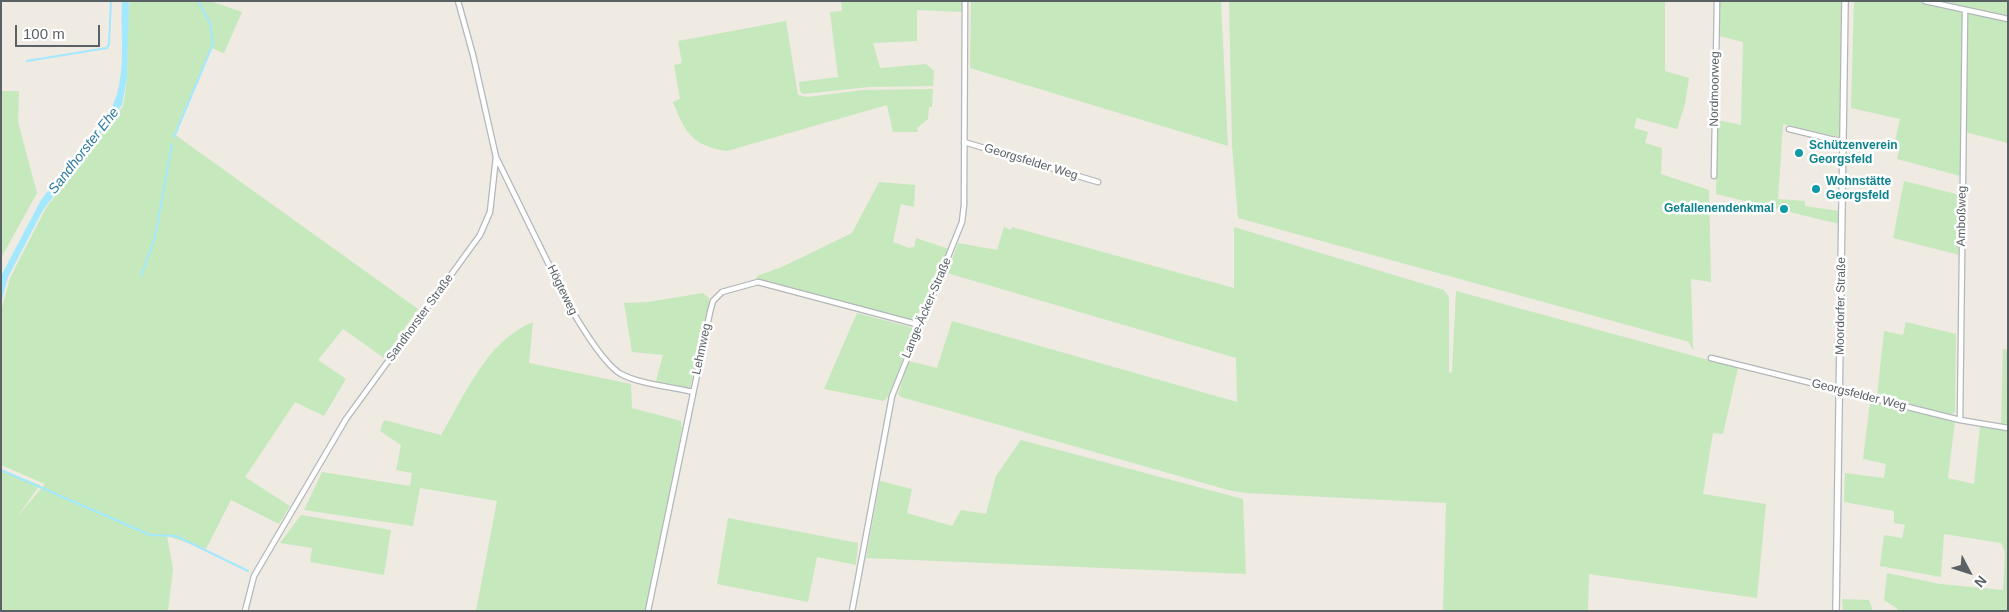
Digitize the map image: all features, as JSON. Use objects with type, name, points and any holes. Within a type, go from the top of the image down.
[{"type":"street","name":"Sandhorster Straße","points":[[245,611],[254,576],[346,419],[480,234],[490,212],[496,157],[474,55],[458,1]]},
{"type":"street","name":"Lange-Äcker-Straße","points":[[852,611],[892,396],[962,222],[964,205],[966,1]]},
{"type":"street","name":"Nordmoorweg","points":[[1714,176],[1716,1]]},
{"type":"street","name":"Moordorfer Straße","points":[[1836,611],[1846,1]]},
{"type":"street","points":[[1924,1],[1965,12],[2008,19]]},
{"type":"street","name":"Amboßweg","points":[[1960,420],[1965,12]]},
{"type":"street","points":[[1789,129],[1843,142]]},
{"type":"street","name":"Georgsfelder Weg","points":[[964,142],[1098,182]]},
{"type":"street","name":"Högteweg","points":[[496,157],[552,270],[564,299],[616,370],[635,379],[693,392]]},
{"type":"street","name":"Lehmweg","points":[[648,611],[710,312],[717,296],[727,289],[758,282],[920,326]]},
{"type":"street","name":"Georgsfelder Weg","points":[[1711,358],[1960,420],[2008,428]]},
{"type":"green space","points":[[130,1],[210,1],[242,12],[224,53],[211,48],[174,134],[418,309],[384,358],[343,329],[318,360],[346,379],[324,416],[295,402],[245,477],[290,506],[279,524],[231,500],[206,549],[167,536],[173,569],[168,611],[1,611],[1,470],[40,485],[17,517],[45,484],[1,465],[1,311],[10,278],[46,208],[123,106],[127,80],[128,14]]},
{"type":"green space","points":[[841,1],[962,1],[962,12],[917,10],[917,41],[873,43],[880,68],[926,64],[934,71],[933,86],[869,87],[803,94],[800,91],[799,82],[838,77],[830,12],[842,11]]},
{"type":"green space","points":[[971,1],[1221,1],[1228,146],[970,68]]},
{"type":"green space","points":[[1229,1],[1665,1],[1665,71],[1689,78],[1685,104],[1677,129],[1637,118],[1634,128],[1648,132],[1645,143],[1662,148],[1661,174],[1709,190],[1711,282],[1691,279],[1693,351],[1689,342],[1238,218],[1232,145]]},
{"type":"green space","points":[[1720,1],[1842,1],[1841,138],[1835,140],[1834,136],[1783,124],[1778,199],[1805,201],[1805,206],[1839,211],[1839,224],[1716,194],[1718,120],[1741,125],[1743,42],[1719,36]]},
{"type":"green space","points":[[1854,1],[2008,1],[2008,143],[1961,131],[1960,176],[1897,159],[1900,147],[1894,146],[1900,119],[1851,108]]},
{"type":"green space","points":[[786,21],[798,95],[807,97],[863,90],[933,89],[932,107],[929,107],[928,119],[917,128],[918,132],[893,132],[887,105],[727,151],[706,146],[698,141],[686,130],[673,102],[680,99],[674,65],[682,63],[678,41]]},
{"type":"green space","points":[[1,91],[19,91],[18,122],[37,193],[1,258]]},
{"type":"green space","points":[[1904,181],[1960,195],[1959,255],[1893,238]]},
{"type":"green space","points":[[879,182],[915,185],[914,207],[901,204],[893,242],[909,248],[914,247],[916,238],[949,249],[920,320],[915,322],[756,280],[757,276],[784,266],[852,233]]},
{"type":"green space","points":[[1004,227],[1011,230],[1012,227],[1234,288],[1234,227],[1444,290],[1449,297],[1449,373],[1452,372],[1456,291],[1738,368],[1723,434],[1713,433],[1703,494],[1766,504],[1757,598],[1589,574],[1588,611],[1443,611],[1446,503],[1245,493],[1228,490],[901,397],[898,394],[909,361],[937,368],[952,321],[1237,402],[1236,358],[947,273],[958,243],[997,250]]},
{"type":"green space","points":[[703,293],[709,298],[709,305],[690,388],[656,381],[663,355],[632,352],[624,303],[648,302]]},
{"type":"green space","points":[[857,313],[914,328],[914,333],[888,396],[884,401],[824,389]]},
{"type":"green space","points":[[533,322],[529,363],[631,384],[632,408],[681,421],[682,429],[645,611],[476,611],[497,501],[420,488],[413,526],[304,510],[322,472],[410,486],[412,473],[396,470],[401,445],[380,431],[384,420],[441,435],[469,386],[490,355],[517,330]]},
{"type":"green space","points":[[1906,322],[1956,334],[1955,411],[1952,415],[1877,397],[1884,331],[1903,335]]},
{"type":"green space","points":[[2003,349],[2008,350],[2008,425],[2001,424]]},
{"type":"green space","points":[[1870,402],[1955,421],[1948,478],[1974,484],[1980,426],[2008,430],[2008,611],[1896,611],[1898,609],[1884,600],[1887,573],[1940,584],[2003,590],[2005,552],[2001,543],[1944,534],[1941,577],[1880,566],[1884,535],[1902,538],[1905,525],[1894,523],[1894,511],[1844,502],[1845,473],[1884,478],[1886,464],[1863,459]]},
{"type":"green space","points":[[1021,440],[1243,499],[1246,574],[866,558],[880,481],[912,489],[907,513],[952,526],[961,510],[986,514],[996,476]]},
{"type":"green space","points":[[301,515],[391,530],[384,575],[310,562],[312,548],[280,543]]},
{"type":"green space","points":[[728,518],[858,543],[856,565],[817,557],[808,602],[717,584]]},
{"type":"green space","points":[[1842,599],[1869,600],[1873,611],[1843,611]]},
{"type":"water","name":"Sandhorster Ehe","points":[[122,1],[129,1],[127,78],[122,105],[43,210],[8,277],[1,303],[1,276],[41,200],[109,113],[115,100],[119,87],[122,59]]},
{"type":"waterway","points":[[27,61],[107,48],[109,44],[111,1]]},
{"type":"waterway","points":[[174,137],[213,44],[210,23],[198,1]]},
{"type":"waterway","points":[[141,276],[155,237],[172,144]]},
{"type":"waterway","points":[[1,470],[150,535],[176,536],[248,571]]},
{"type":"place","name":"Schützenverein Georgsfeld","points":[[1799,153]]},
{"type":"place","name":"Wohnstätte Georgsfeld","points":[[1816,189]]},
{"type":"place","name":"Gefallenendenkmal","points":[[1784,209]]}]
